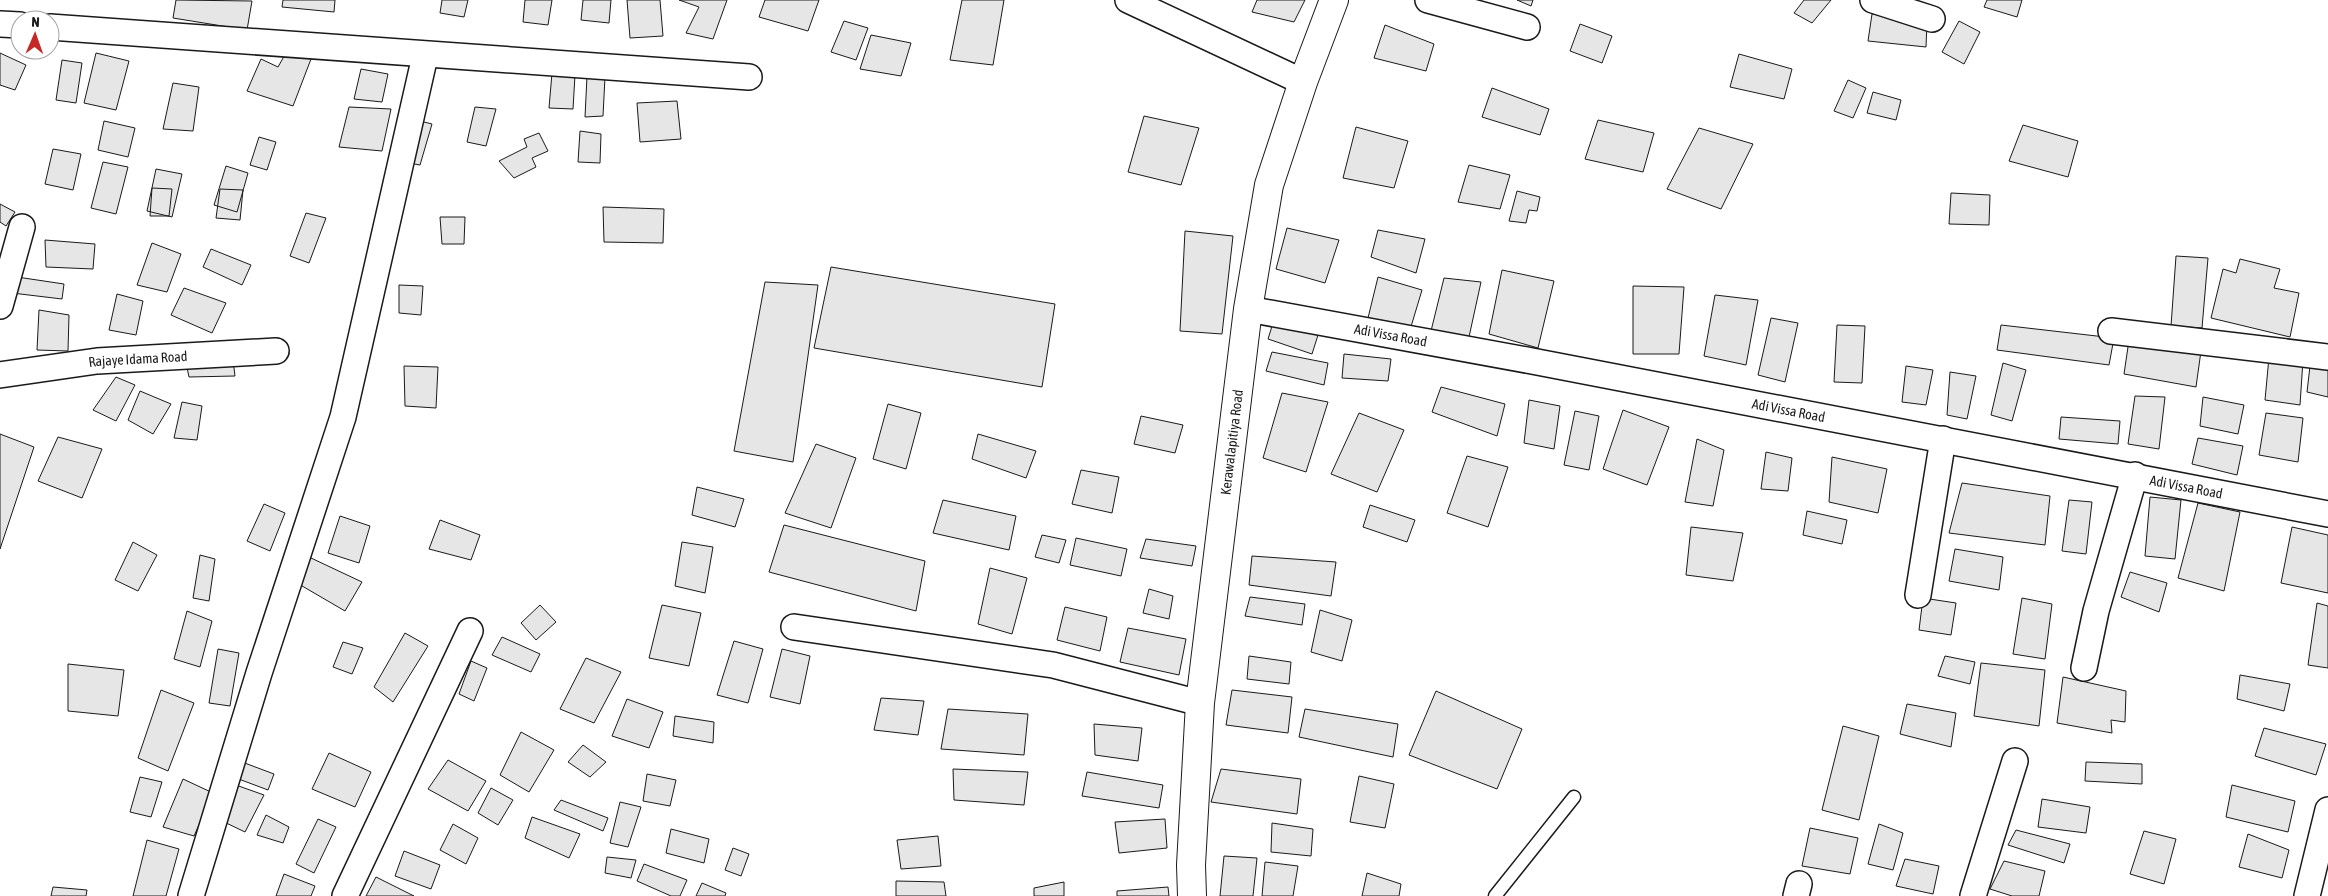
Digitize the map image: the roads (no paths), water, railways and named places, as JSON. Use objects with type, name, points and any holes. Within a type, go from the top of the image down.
[{"type":"street","points":[[1128,0],[1303,82]]},
{"type":"street","name":"Kerawalapitiya Road","points":[[1192,896],[1191,865],[1200,703],[1248,309],[1269,185],[1303,82],[1334,0]]},
{"type":"street","points":[[1428,0],[1527,27]]},
{"type":"street","points":[[1873,0],[1932,19]]},
{"type":"street","points":[[60,28],[425,56],[749,77]]},
{"type":"street","points":[[191,896],[259,674],[343,417],[425,56]]},
{"type":"street","points":[[0,306],[22,227]]},
{"type":"street","name":"Adi Vissa Road","points":[[1248,309],[2135,475],[2328,514]]},
{"type":"street","points":[[2111,331],[2328,357]]},
{"type":"street","name":"Rajaye Idama Road","points":[[0,375],[97,360],[276,351]]},
{"type":"street","points":[[1918,595],[1943,439]]},
{"type":"street","points":[[2084,668],[2096,611],[2135,475]]},
{"type":"street","points":[[794,627],[1053,665],[1200,703]]},
{"type":"street","points":[[345,896],[470,631]]},
{"type":"street","points":[[1972,896],[2015,761]]},
{"type":"street","points":[[2307,896],[2321,870],[2328,810]]},
{"type":"lane","points":[[1494,896],[1574,797]]}]
